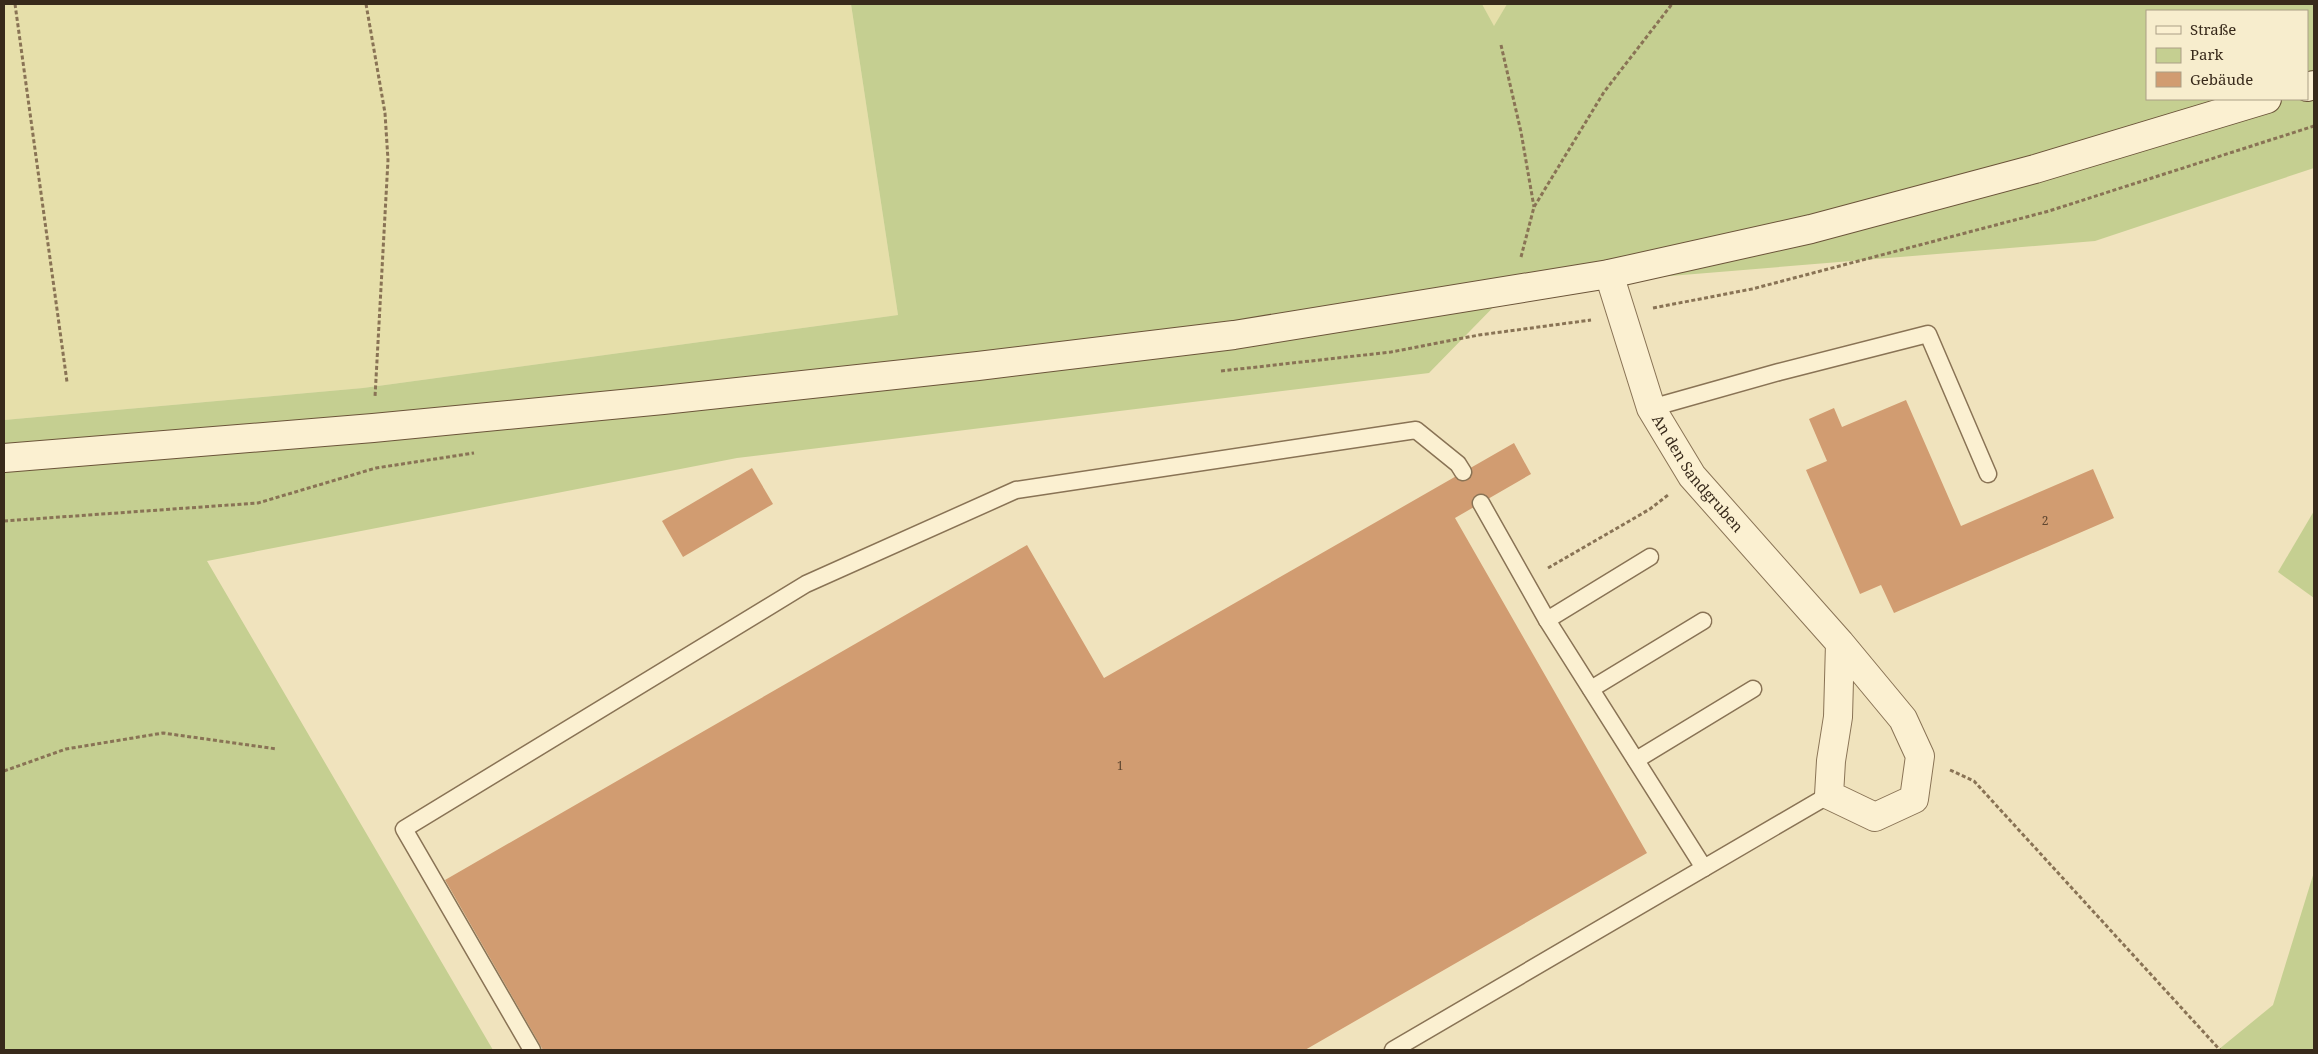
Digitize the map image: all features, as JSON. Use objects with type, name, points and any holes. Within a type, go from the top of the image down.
[{"type":"main road","points":[[4,458],[373,428],[939,370],[1234,336],[1609,274],[1811,229],[2035,169],[2134,137],[2264,100]]},
{"type":"main road","name":"An den Sandgruben","points":[[1609,274],[1651,408],[1692,476],[1840,643],[1903,718],[1920,756]]},
{"type":"main road","points":[[1840,643],[1838,717],[1831,761],[1830,795],[1875,817],[1914,799],[1920,756]]},
{"type":"lane","points":[[1651,408],[1779,372],[1928,334],[1988,474]]},
{"type":"lane","points":[[532,1050],[404,829],[806,584],[1016,490],[1416,430],[1458,464],[1463,472]]},
{"type":"lane","points":[[1481,503],[1546,620],[1704,868]]},
{"type":"lane","points":[[1546,620],[1650,557]]},
{"type":"lane","points":[[1591,689],[1703,621]]},
{"type":"lane","points":[[1636,760],[1753,689]]},
{"type":"lane","points":[[1392,1050],[1830,795]]},
{"type":"path","points":[[15,4],[67,382]]},
{"type":"path","points":[[366,4],[385,113],[388,160],[373,428]]},
{"type":"path","points":[[1512,289],[1534,207],[1604,92],[1672,4]]},
{"type":"path","points":[[1501,45],[1521,132],[1534,207]]},
{"type":"path","points":[[1525,581],[1650,509],[1692,476]]},
{"type":"path","points":[[4,771],[66,749],[163,733],[276,749]]},
{"type":"path","points":[[1920,756],[1974,781],[2220,1050]]},
{"type":"shaded area","points":[[4,4],[851,4],[898,315],[363,388],[4,420]]},
{"type":"shaded area","points":[[1482,4],[1507,4],[1494,27]]},
{"type":"green space","points":[[851,4],[1482,4],[1494,26],[1507,4],[2314,4],[2314,168],[2095,241],[1511,289],[1429,373],[737,458],[207,561],[493,1050],[4,1050],[4,420],[363,388],[898,315]]},
{"type":"green space","points":[[2314,511],[2314,598],[2278,572]]},
{"type":"green space","points":[[2314,872],[2314,1050],[2218,1050],[2273,1005]]},
{"type":"building","points":[[1906,400],[1961,526],[2093,469],[2114,518],[1894,613],[1881,585],[1860,594],[1806,470],[1827,461],[1809,419],[1834,408],[1842,427]]},
{"type":"building","points":[[1514,443],[1531,474],[1455,518],[1647,853],[1305,1050],[543,1050],[445,880],[1027,545],[1104,678]]},
{"type":"building","points":[[752,468],[773,504],[683,557],[662,521]]}]
